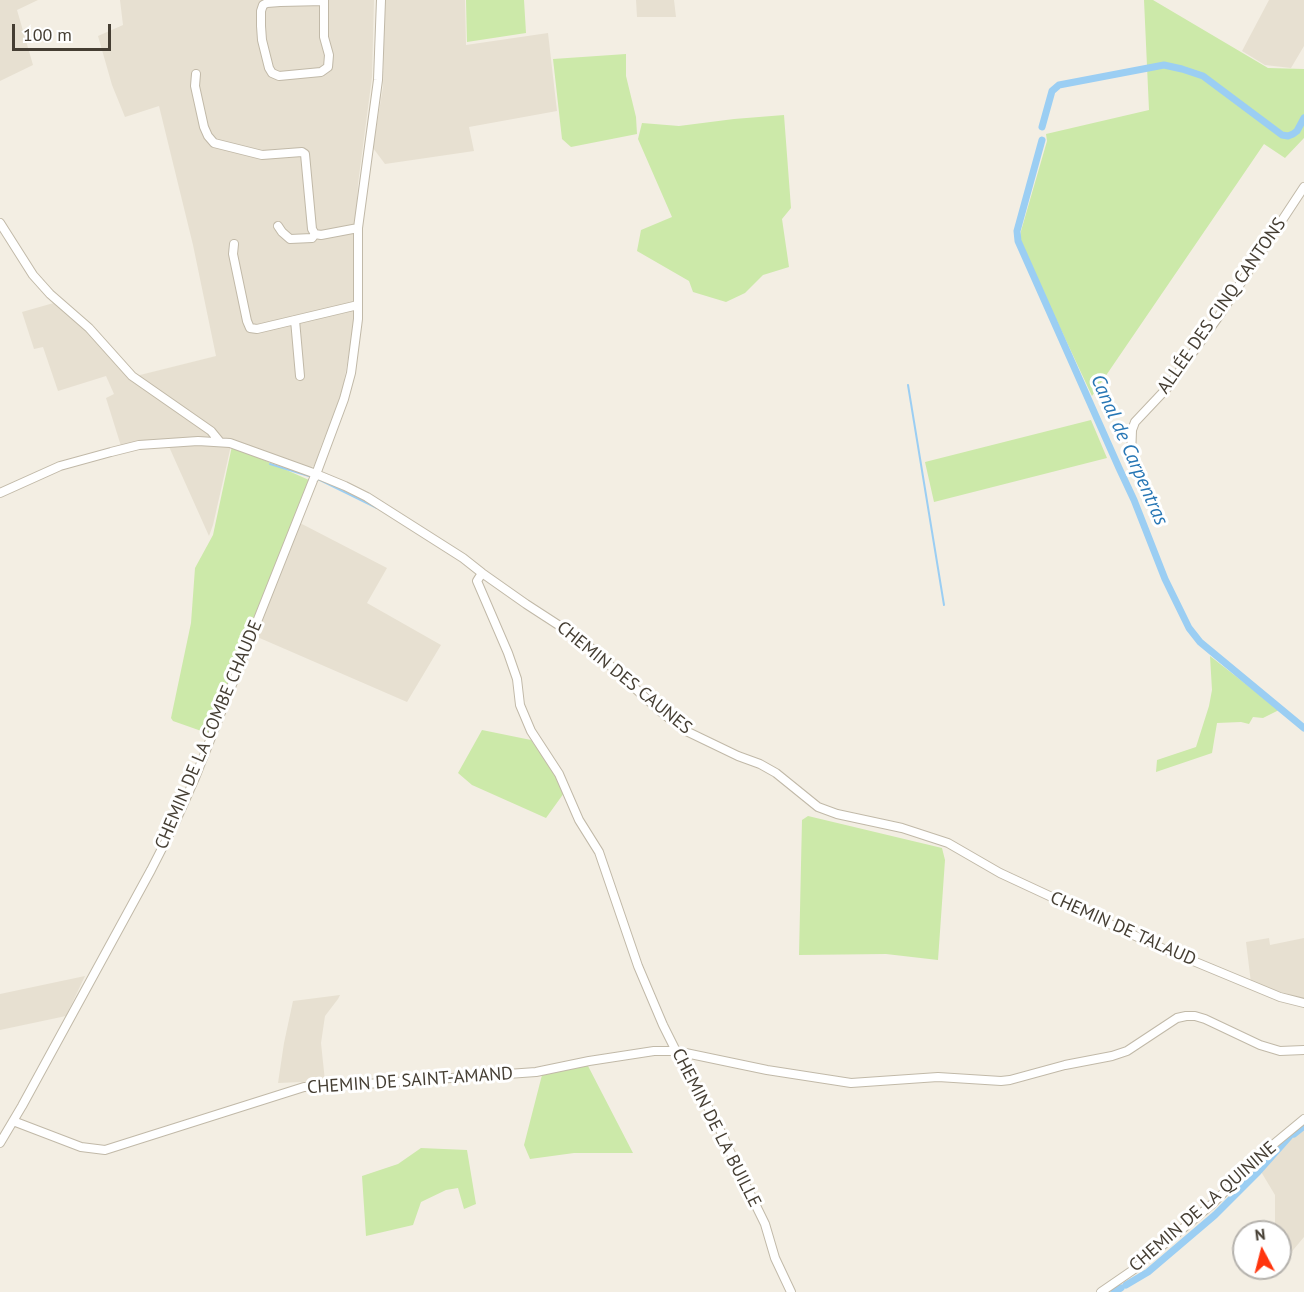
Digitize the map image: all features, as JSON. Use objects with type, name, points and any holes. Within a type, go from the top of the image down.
[{"type":"street","name":"CHEMIN DE LA COMBE CHAUDE","points":[[0,1143],[152,870],[175,823],[199,768],[344,399],[351,373],[358,319],[358,228],[378,80],[381,0]]},
{"type":"street","points":[[324,1],[324,37],[328,67],[321,72],[279,76],[272,73],[262,40],[262,5],[280,2],[324,1]]},
{"type":"street","points":[[196,74],[195,86],[204,127],[214,143],[262,154],[302,152],[305,154],[312,229],[315,234]]},
{"type":"street","name":"ALLÉE DES CINQ CANTONS","points":[[1131,457],[1132,430],[1135,422],[1168,387],[1304,187]]},
{"type":"street","points":[[0,223],[33,275],[50,294],[89,328],[132,376],[211,431],[220,442]]},
{"type":"street","points":[[278,226],[290,239],[312,238],[315,234]]},
{"type":"street","points":[[315,234],[321,235],[358,228]]},
{"type":"street","points":[[234,244],[232,254],[250,328],[257,329],[358,305]]},
{"type":"street","points":[[295,320],[300,376]]},
{"type":"street","points":[[0,493],[60,466],[139,446],[198,441],[220,442]]},
{"type":"street","name":"CHEMIN DES CAUNES","points":[[220,442],[242,447],[345,486],[382,506],[463,558],[526,604],[583,641],[684,730],[776,773],[811,802],[826,811],[902,828],[948,843]]},
{"type":"street","name":"CHEMIN DE LA BUILLE","points":[[482,573],[477,581],[508,653],[517,680],[520,705],[535,739],[559,774],[579,820],[599,852],[638,966],[676,1052],[690,1073],[722,1134],[765,1224],[775,1258],[791,1292]]},
{"type":"street","name":"CHEMIN DE TALAUD","points":[[948,843],[1000,873],[1157,946],[1280,997],[1304,1003]]},
{"type":"street","name":"CHEMIN DE SAINT-AMAND","points":[[13,1121],[81,1147],[105,1150],[304,1087],[536,1072],[654,1051],[676,1052],[767,1070],[851,1083],[938,1077],[1001,1081],[1127,1051],[1177,1018],[1185,1016],[1205,1019],[1260,1045],[1280,1051],[1304,1050]]},
{"type":"street","name":"CHEMIN DE LA QUININE","points":[[1101,1292],[1133,1270],[1211,1205],[1275,1143],[1304,1119]]},
{"type":"shaded area","points":[[0,0],[38,0],[17,10],[33,65],[0,81]]},
{"type":"shaded area","points":[[120,0],[374,0],[372,77],[358,184],[355,318],[341,398],[315,466],[307,468],[232,441],[209,536],[166,440],[121,446],[106,398],[114,394],[106,376],[58,391],[43,347],[34,349],[22,312],[57,302],[92,334],[132,377],[216,356],[193,245],[159,106],[125,117],[112,85],[98,36],[123,25]]},
{"type":"shaded area","points":[[385,0],[465,0],[466,45],[548,33],[557,111],[469,127],[474,151],[385,164],[373,148],[383,87]]},
{"type":"shaded area","points":[[636,0],[674,0],[676,17],[637,17]]},
{"type":"shaded area","points":[[1269,0],[1304,0],[1304,46],[1291,68],[1265,65],[1242,51]]},
{"type":"shaded area","points":[[300,523],[387,568],[367,603],[441,645],[407,702],[255,636]]},
{"type":"shaded area","points":[[1269,938],[1270,945],[1304,938],[1304,999],[1251,983],[1246,942]]},
{"type":"shaded area","points":[[85,976],[66,1016],[0,1030],[0,994]]},
{"type":"shaded area","points":[[340,995],[325,1016],[321,1043],[325,1081],[278,1083],[293,1001]]},
{"type":"shaded area","points":[[1304,1128],[1304,1237],[1292,1251],[1292,1220],[1275,1220],[1275,1195],[1257,1165]]},
{"type":"green space","points":[[466,0],[524,0],[526,33],[467,42]]},
{"type":"green space","points":[[1144,0],[1153,0],[1268,68],[1304,69],[1304,138],[1285,158],[1264,144],[1092,396],[1020,242],[1021,231],[1047,141],[1046,134],[1149,110]]},
{"type":"green space","points":[[626,54],[626,76],[636,117],[637,134],[571,147],[562,139],[553,59]]},
{"type":"green space","points":[[784,115],[791,208],[782,219],[789,267],[763,275],[745,293],[726,302],[693,292],[689,281],[637,251],[641,230],[672,217],[638,139],[642,123],[679,126]]},
{"type":"green space","points":[[1091,420],[1107,458],[934,502],[925,462]]},
{"type":"green space","points":[[232,446],[309,480],[212,729],[207,733],[173,721],[171,718],[191,623],[195,568],[213,535]]},
{"type":"green space","points":[[1210,656],[1279,710],[1263,718],[1253,717],[1249,724],[1217,723],[1212,753],[1156,772],[1157,760],[1196,747],[1212,690]]},
{"type":"green space","points":[[482,730],[531,740],[556,775],[564,793],[546,818],[472,785],[458,773]]},
{"type":"green space","points":[[808,816],[942,848],[945,860],[938,960],[886,954],[799,955],[802,820]]},
{"type":"green space","points":[[587,1064],[633,1153],[574,1153],[530,1159],[524,1145],[542,1075]]},
{"type":"green space","points":[[421,1148],[467,1150],[476,1204],[464,1209],[458,1188],[446,1190],[421,1202],[413,1225],[366,1236],[362,1176],[398,1164]]},
{"type":"waterway","name":"Canal de Carpentras","points":[[1042,127],[1052,91],[1059,85],[1164,65],[1203,76],[1282,135],[1288,136],[1297,131],[1304,118]]},
{"type":"waterway","name":"Canal de Carpentras","points":[[1042,140],[1017,231],[1018,241],[1134,500],[1165,579],[1189,628],[1200,642],[1304,728]]},
{"type":"waterway","points":[[908,385],[944,605]]},
{"type":"waterway","points":[[270,464],[312,477]]},
{"type":"waterway","points":[[318,479],[377,508]]},
{"type":"waterway","name":"Canal de Carpentras","points":[[1294,1134],[1304,1126]]},
{"type":"waterway","name":"Canal de Carpentras","points":[[1126,1285],[1148,1272],[1215,1215],[1289,1137]]},
{"type":"waterway","name":"Canal de Carpentras","points":[[1114,1292],[1121,1288]]}]
